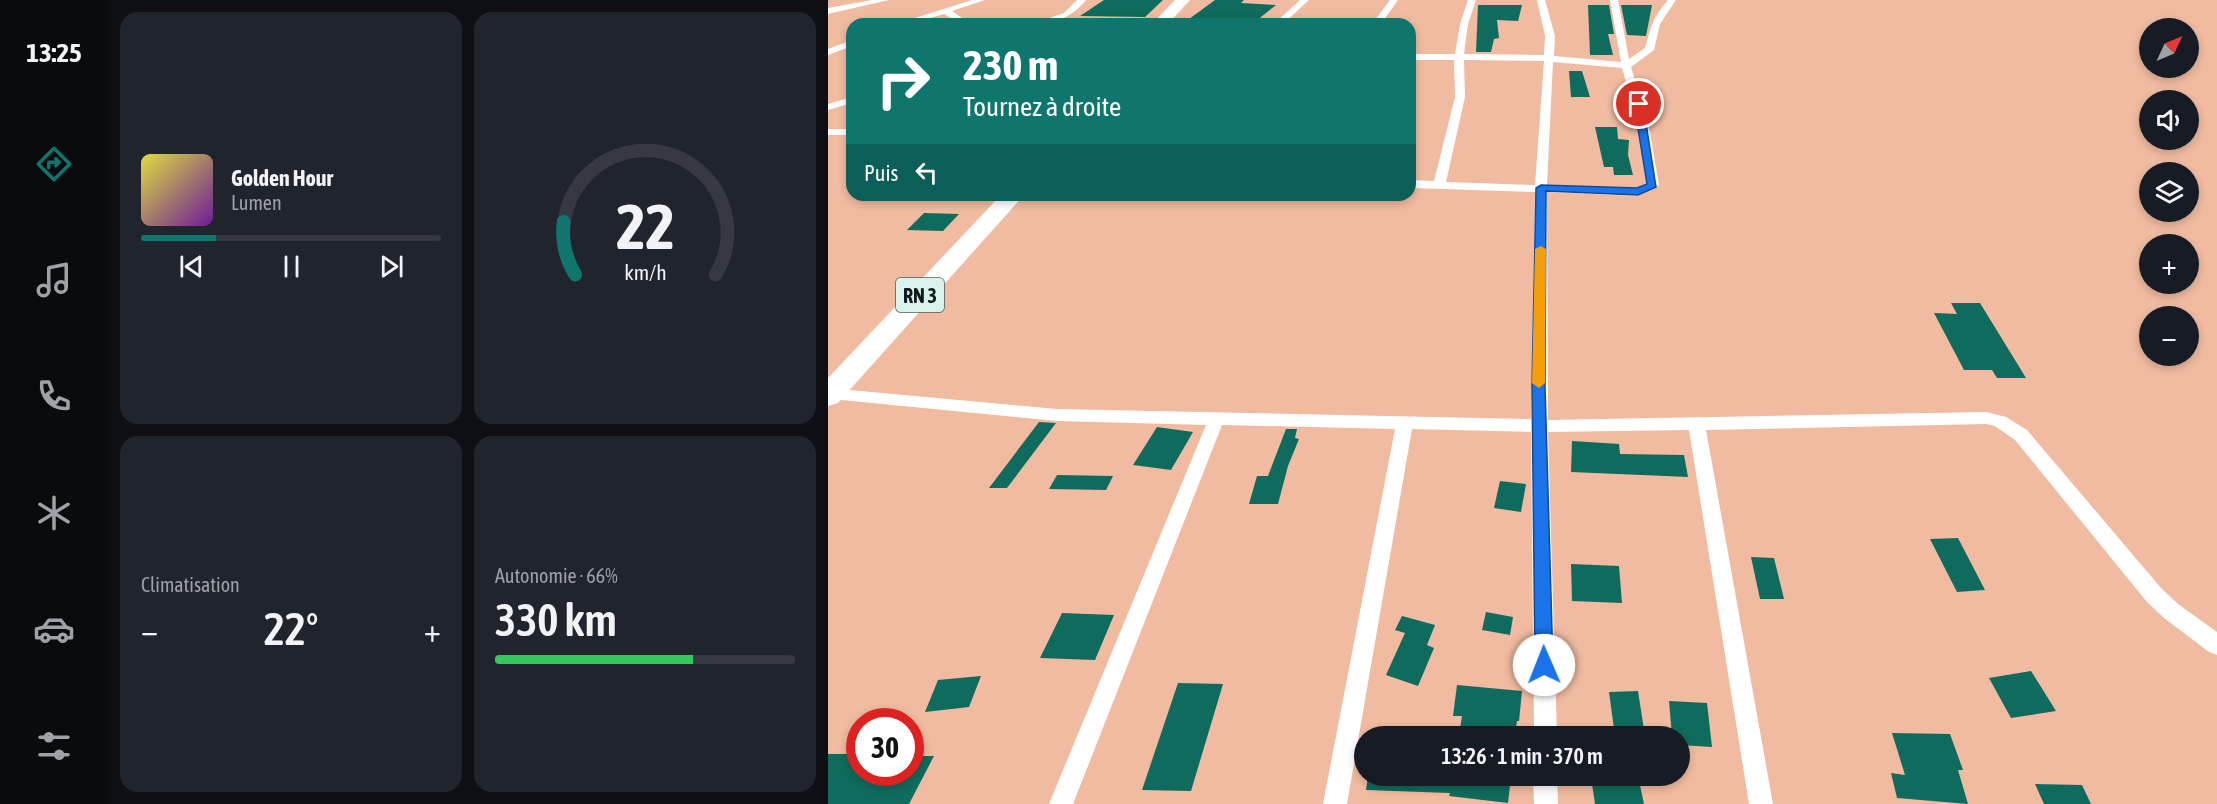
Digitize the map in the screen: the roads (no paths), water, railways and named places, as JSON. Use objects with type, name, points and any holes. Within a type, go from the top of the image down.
[{"type":"highway","points":[[1166,18],[1183,0]]},
{"type":"highway","name":"RN 3","points":[[830,394],[1007,201]]},
{"type":"street","points":[[828,11],[885,0]]},
{"type":"street","points":[[921,18],[981,0]]},
{"type":"street","points":[[1057,18],[1067,15],[1082,0]]},
{"type":"street","points":[[1285,18],[1305,0]]},
{"type":"street","points":[[1380,18],[1394,0]]},
{"type":"street","points":[[1438,184],[1460,97],[1459,58],[1464,24],[1472,0]]},
{"type":"street","points":[[1541,0],[1550,36],[1541,188],[1539,386],[1545,726]]},
{"type":"street","points":[[1416,184],[1638,192],[1653,185],[1643,122],[1626,66],[1614,0]]},
{"type":"street","points":[[1626,66],[1633,58],[1647,52],[1652,46],[1653,29],[1659,14],[1672,0]]},
{"type":"street","points":[[945,11],[957,18]]},
{"type":"street","points":[[828,52],[846,45]]},
{"type":"street","points":[[1416,57],[1584,59],[1626,66]]},
{"type":"street","points":[[828,106],[846,102]]},
{"type":"street","points":[[828,132],[846,132]]},
{"type":"street","points":[[830,394],[1057,415],[1216,420],[1540,426],[1986,418],[2000,421],[2021,435],[2154,595],[2171,611],[2217,645]]},
{"type":"street","points":[[1062,804],[1216,420]]},
{"type":"street","points":[[1335,804],[1405,423]]},
{"type":"street","points":[[1696,424],[1761,804]]},
{"type":"street","points":[[1545,786],[1546,804]]}]
